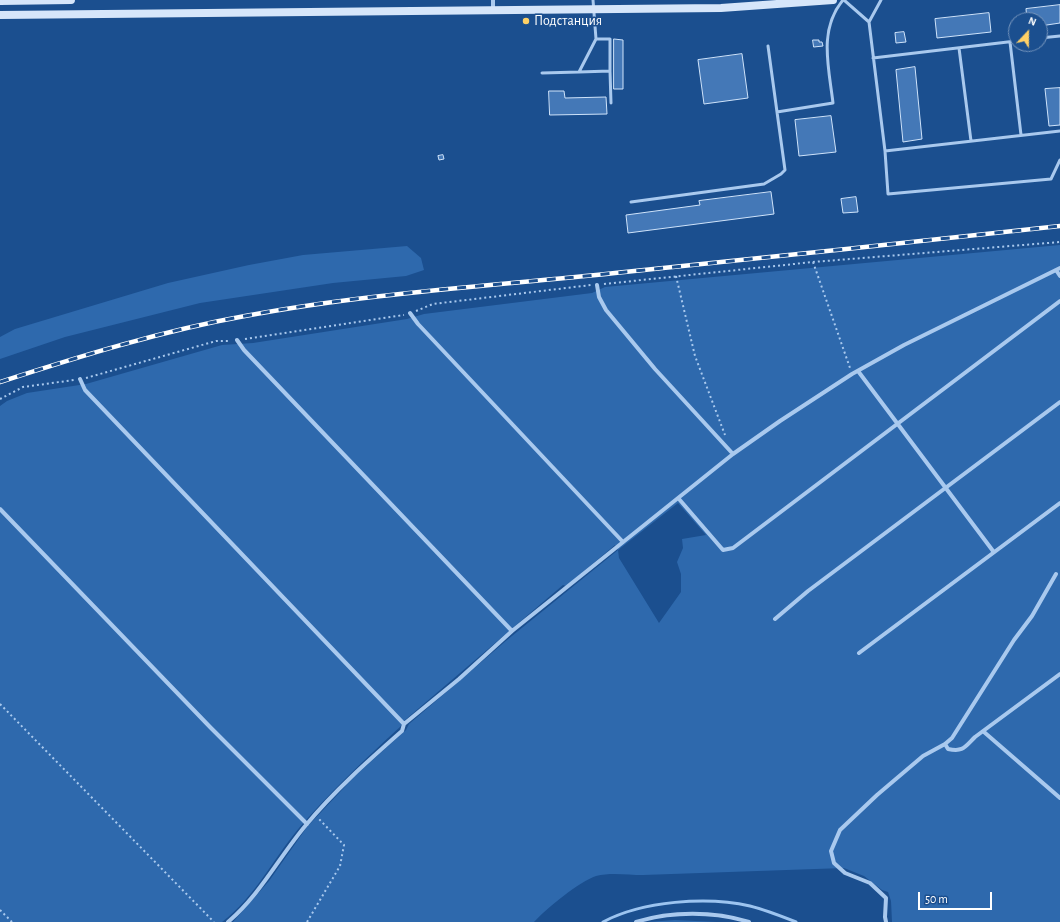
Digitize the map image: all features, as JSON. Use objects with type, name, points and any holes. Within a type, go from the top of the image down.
[{"type":"main road","points":[[0,1],[71,0]]},
{"type":"main road","points":[[0,15],[721,8],[833,0]]},
{"type":"street","points":[[492,0],[493,11]]},
{"type":"street","points":[[228,922],[267,879],[314,816],[354,774],[402,731],[404,724],[459,679],[512,631],[679,499],[733,454],[852,374],[904,344],[1058,269],[1060,276]]},
{"type":"street","points":[[597,284],[599,297],[606,310],[655,369],[733,454]]},
{"type":"street","points":[[679,499],[723,550],[727,550],[898,424],[1060,301]]},
{"type":"street","points":[[410,313],[418,324],[623,542]]},
{"type":"street","points":[[237,340],[250,356],[512,631]]},
{"type":"street","points":[[858,371],[993,551]]},
{"type":"street","points":[[80,379],[85,390],[404,724]]},
{"type":"street","points":[[775,619],[808,591],[1060,402]]},
{"type":"street","points":[[859,653],[993,551],[1060,503]]},
{"type":"street","points":[[0,509],[210,727],[307,824]]},
{"type":"street","points":[[886,922],[886,898],[870,883],[845,873],[834,863],[831,851],[840,830],[876,795],[923,756],[945,744],[952,738],[1014,640],[1032,616],[1056,574]]},
{"type":"street","points":[[945,744],[948,749],[958,751],[964,748],[975,737],[984,732],[1060,674]]},
{"type":"street","points":[[984,732],[1060,798]]},
{"type":"street","points":[[636,922],[666,915],[732,916],[749,922]]},
{"type":"lane","points":[[579,72],[596,40],[593,0]]},
{"type":"lane","points":[[777,112],[833,103],[827,34],[833,14],[844,0],[869,22]]},
{"type":"lane","points":[[881,0],[869,22],[885,151],[888,194],[1051,179],[1060,160]]},
{"type":"lane","points":[[1048,37],[1060,36]]},
{"type":"lane","points":[[596,40],[610,39],[611,103]]},
{"type":"lane","points":[[873,58],[1008,42]]},
{"type":"lane","points":[[631,202],[764,184],[785,170],[768,46]]},
{"type":"lane","points":[[959,48],[971,141]]},
{"type":"lane","points":[[1011,52],[1021,135]]},
{"type":"lane","points":[[542,73],[610,71]]},
{"type":"lane","points":[[885,151],[1060,130]]},
{"type":"path","points":[[0,399],[23,388],[80,379],[216,342],[400,316],[433,304],[597,284],[813,262],[1060,242]]},
{"type":"path","points":[[813,262],[852,374]]},
{"type":"path","points":[[676,276],[695,356],[733,454]]},
{"type":"path","points":[[0,704],[214,922]]},
{"type":"path","points":[[307,922],[340,866],[344,845],[314,816]]},
{"type":"path","points":[[0,910],[12,922]]},
{"type":"shaded area","points":[[1060,245],[1060,922],[892,922],[891,901],[888,892],[882,890],[864,876],[844,868],[643,875],[614,874],[596,876],[581,883],[546,910],[534,922],[233,922],[269,881],[307,827],[356,775],[406,730],[409,724],[507,640],[618,550],[615,545],[566,586],[563,585],[405,720],[400,727],[348,776],[299,828],[254,889],[234,912],[222,922],[0,922],[0,406],[7,401],[27,393],[86,384],[222,345],[253,343],[407,319],[424,314],[592,293],[605,287]],"holes":[[[678,503],[706,535],[682,539],[683,548],[677,562],[681,574],[681,592],[659,623],[619,558],[618,550]]]},
{"type":"shaded area","points":[[407,246],[421,258],[424,270],[406,276],[333,283],[200,303],[65,337],[0,359],[0,337],[15,329],[168,283],[303,255]]},
{"type":"shaded area","points":[[675,920],[717,922],[648,922]]},
{"type":"building","points":[[1060,5],[1060,23],[1048,25],[1048,12],[1026,12],[1026,9]]},
{"type":"building","points":[[989,13],[991,32],[937,38],[935,19]]},
{"type":"building","points":[[904,32],[906,42],[896,43],[895,33]]},
{"type":"building","points":[[614,39],[623,40],[623,89],[614,89]]},
{"type":"building","points":[[813,40],[819,40],[819,42],[822,42],[823,46],[814,47]]},
{"type":"building","points":[[742,54],[748,98],[704,104],[698,60]]},
{"type":"building","points":[[915,67],[922,139],[903,142],[896,70]]},
{"type":"building","points":[[1060,88],[1060,125],[1049,126],[1045,89]]},
{"type":"building","points":[[549,91],[564,91],[565,98],[606,97],[607,114],[550,115]]},
{"type":"building","points":[[831,116],[836,152],[799,156],[795,120]]},
{"type":"building","points":[[443,155],[444,159],[439,160],[438,156]]},
{"type":"building","points":[[771,192],[774,214],[628,233],[626,215],[700,205],[699,201]]},
{"type":"building","points":[[856,197],[858,212],[843,213],[841,199]]},
{"type":"waterway","points":[[603,922],[636,909],[675,902],[695,901],[714,901],[750,906],[796,922]]},
{"type":"railway","points":[[0,382],[91,354],[183,329],[245,316],[337,301],[1060,226]]},
{"type":"place","name":"Подстанция","points":[[526,21]]}]
